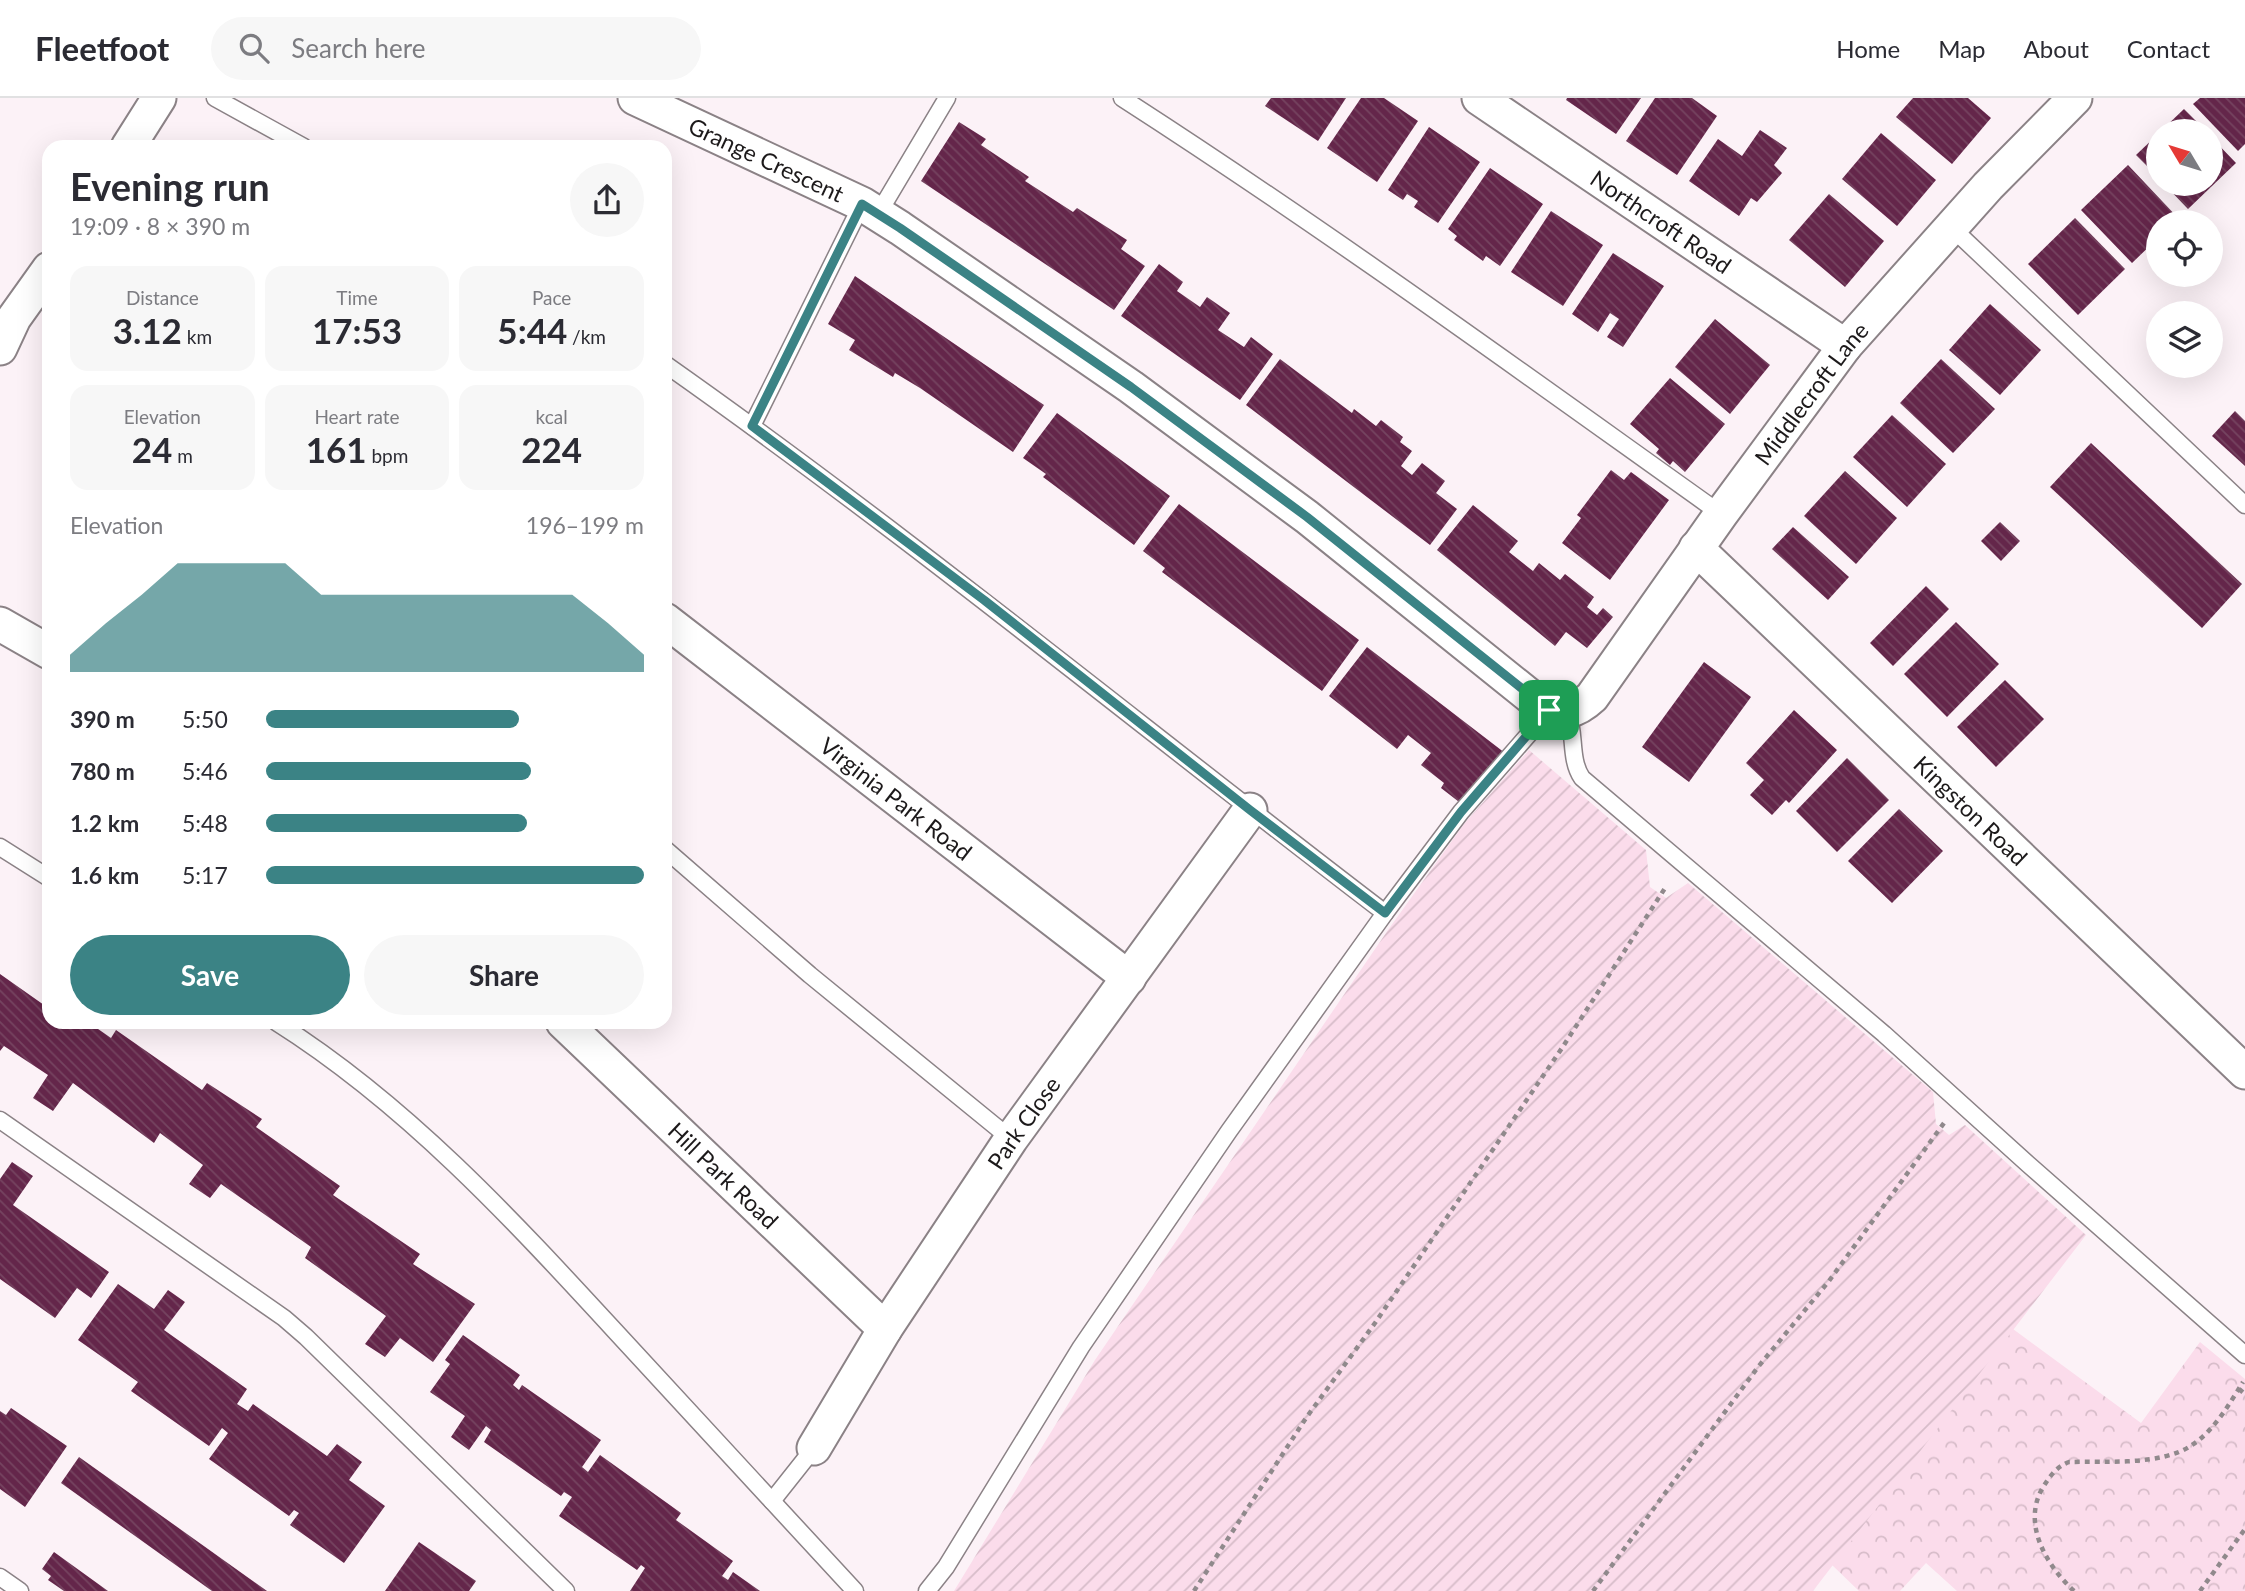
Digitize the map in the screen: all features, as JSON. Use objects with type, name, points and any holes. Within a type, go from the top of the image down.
[{"type":"street","points":[[132,140],[159,98]]},
{"type":"street","name":"Grange Crescent","points":[[635,98],[689,109],[870,209],[1131,387],[1564,710]]},
{"type":"street","name":"Northcroft Road","points":[[1479,98],[1845,346]]},
{"type":"street","name":"Middlecroft Lane","points":[[1564,710],[1583,705],[1600,687],[1721,513],[1845,346],[2070,99]]},
{"type":"street","points":[[0,348],[7,313],[42,276]]},
{"type":"street","name":"Kingston Road","points":[[1696,548],[2245,1072]]},
{"type":"street","points":[[0,624],[42,648]]},
{"type":"street","name":"Virginia Park Road","points":[[672,625],[1129,978]]},
{"type":"street","name":"Park Close","points":[[814,1448],[885,1329],[1011,1139],[1250,810]]},
{"type":"street","name":"Hill Park Road","points":[[570,1029],[885,1329]]},
{"type":"lane","points":[[215,98],[291,140]]},
{"type":"lane","points":[[752,426],[870,209],[947,98]]},
{"type":"lane","points":[[1122,98],[1217,159],[1721,513]]},
{"type":"lane","points":[[1951,227],[2245,505]]},
{"type":"lane","points":[[672,370],[752,426],[984,600],[1385,913]]},
{"type":"lane","points":[[927,1591],[946,1567],[1081,1347],[1229,1131],[1385,913],[1461,812],[1564,710],[1571,722],[1576,766],[1582,778],[1884,1034],[2245,1355]]},
{"type":"lane","points":[[0,846],[42,873]]},
{"type":"lane","points":[[672,855],[810,975],[1011,1139]]},
{"type":"lane","points":[[287,1029],[316,1047],[432,1142],[542,1252],[855,1591]]},
{"type":"lane","points":[[0,1120],[284,1318],[306,1337],[547,1584],[566,1591]]},
{"type":"lane","points":[[772,1501],[814,1448]]},
{"type":"lane","points":[[0,1577],[20,1591]]},
{"type":"path","points":[[1194,1591],[1306,1418],[1375,1323],[1562,1048],[1683,863]]},
{"type":"path","points":[[1593,1591],[1758,1367],[1829,1281],[1959,1102]]},
{"type":"path","points":[[2074,1591],[2050,1565],[2035,1527],[2034,1509],[2046,1481],[2059,1466],[2068,1462],[2149,1459],[2190,1447],[2214,1423],[2245,1379]]},
{"type":"path","points":[[2239,1389],[2245,1394]]},
{"type":"path","points":[[2200,1591],[2245,1529]]},
{"type":"green space","points":[[1529,750],[1646,850],[1650,887],[1666,898],[1688,883],[1933,1092],[1936,1124],[1949,1135],[1965,1125],[2086,1235],[1813,1591],[954,1591],[1095,1360],[1388,930],[1464,824]]},
{"type":"green space","points":[[2013,1329],[2141,1423],[2200,1342],[2245,1379],[2245,1591],[1957,1591],[1926,1563],[1900,1591],[1859,1591],[1832,1565]]},
{"type":"building","points":[[1271,98],[1346,98],[1318,141],[1265,106]]},
{"type":"building","points":[[1361,98],[1384,98],[1418,121],[1377,182],[1327,148]]},
{"type":"building","points":[[1641,98],[1616,134],[1566,100]]},
{"type":"building","points":[[1655,98],[1692,98],[1717,116],[1677,175],[1626,141]]},
{"type":"building","points":[[1913,98],[1968,98],[1991,118],[1952,164],[1896,117]]},
{"type":"building","points":[[2200,98],[2245,98],[2245,144],[2238,151],[2223,135],[2223,119],[2207,119],[2193,104]]},
{"type":"building","points":[[2184,109],[2194,119],[2174,119]]},
{"type":"building","points":[[959,122],[986,139],[981,145],[1029,177],[1025,181],[1073,212],[1077,208],[1127,240],[1121,249],[1145,266],[1114,310],[921,181]]},
{"type":"building","points":[[1429,127],[1480,162],[1438,223],[1414,207],[1418,201],[1407,194],[1403,200],[1388,190]]},
{"type":"building","points":[[1760,130],[1787,148],[1774,165],[1782,173],[1757,202],[1751,198],[1739,216],[1689,181],[1718,139],[1742,156]]},
{"type":"building","points":[[1881,133],[1936,180],[1897,226],[1842,179]]},
{"type":"building","points":[[2146,145],[2146,165],[2136,155]]},
{"type":"building","points":[[2223,150],[2236,163],[2223,175]]},
{"type":"building","points":[[2128,165],[2146,184],[2146,196],[2157,196],[2170,210],[2146,210],[2146,250],[2132,263],[2081,210]]},
{"type":"building","points":[[1490,168],[1543,204],[1500,266],[1486,256],[1483,261],[1454,240],[1457,236],[1448,229]]},
{"type":"building","points":[[1829,194],[1884,241],[1845,287],[1789,240]]},
{"type":"building","points":[[2176,196],[2202,196],[2188,209]]},
{"type":"building","points":[[1551,211],[1603,245],[1563,306],[1511,272]]},
{"type":"building","points":[[2075,218],[2125,269],[2078,315],[2028,264]]},
{"type":"building","points":[[1613,253],[1664,286],[1623,347],[1607,337],[1619,319],[1610,313],[1598,332],[1572,314]]},
{"type":"building","points":[[1159,264],[1183,282],[1177,291],[1200,307],[1207,297],[1230,313],[1218,330],[1244,347],[1251,337],[1273,354],[1240,400],[1121,316]]},
{"type":"building","points":[[855,276],[1044,405],[1013,452],[920,388],[895,373],[893,377],[849,350],[855,340],[828,324]]},
{"type":"building","points":[[1990,304],[2041,350],[2000,395],[1949,350]]},
{"type":"building","points":[[1715,319],[1770,365],[1730,414],[1675,367]]},
{"type":"building","points":[[1280,359],[1352,413],[1354,409],[1376,426],[1381,420],[1403,437],[1400,442],[1412,451],[1401,466],[1412,475],[1422,463],[1445,481],[1436,493],[1457,509],[1430,545],[1246,405]]},
{"type":"building","points":[[1941,359],[1995,409],[1953,453],[1900,403]]},
{"type":"building","points":[[1670,378],[1725,424],[1685,472],[1673,461],[1670,465],[1656,453],[1659,449],[1630,424]]},
{"type":"building","points":[[2235,411],[2245,421],[2245,466],[2212,436]]},
{"type":"building","points":[[1057,413],[1170,496],[1134,545],[1043,477],[1046,474],[1023,458]]},
{"type":"building","points":[[1892,415],[1946,464],[1907,507],[1853,457]]},
{"type":"building","points":[[2091,443],[2242,584],[2202,628],[2050,487]]},
{"type":"building","points":[[1611,470],[1624,480],[1631,472],[1669,500],[1610,580],[1562,543],[1581,518],[1577,515]]},
{"type":"building","points":[[1845,471],[1897,518],[1856,564],[1804,516]]},
{"type":"building","points":[[1179,504],[1359,640],[1322,691],[1162,572],[1165,568],[1143,551]]},
{"type":"building","points":[[1473,505],[1518,541],[1509,552],[1533,571],[1539,563],[1560,580],[1565,574],[1594,597],[1587,607],[1597,615],[1603,608],[1613,617],[1587,648],[1566,632],[1555,646],[1437,550]]},
{"type":"building","points":[[2000,522],[2020,541],[2001,561],[1981,541]]},
{"type":"building","points":[[1793,527],[1849,577],[1828,600],[1772,549]]},
{"type":"building","points":[[1926,586],[1949,609],[1893,666],[1870,643]]},
{"type":"building","points":[[1956,622],[1999,664],[1947,717],[1904,674]]},
{"type":"building","points":[[1367,647],[1505,753],[1463,805],[1441,788],[1444,783],[1421,765],[1431,753],[1408,735],[1397,749],[1329,696]]},
{"type":"building","points":[[1704,662],[1751,697],[1689,782],[1642,747]]},
{"type":"building","points":[[2005,680],[2044,719],[1996,767],[1957,727]]},
{"type":"building","points":[[1794,710],[1837,750],[1789,803],[1786,800],[1772,815],[1750,795],[1764,780],[1746,763]]},
{"type":"building","points":[[1847,758],[1889,800],[1837,852],[1796,811]]},
{"type":"building","points":[[1899,809],[1943,851],[1892,903],[1848,861]]},
{"type":"building","points":[[0,974],[42,1004],[42,1029],[98,1029],[111,1038],[116,1030],[202,1090],[207,1083],[262,1119],[256,1127],[340,1186],[333,1195],[420,1254],[413,1264],[475,1304],[433,1362],[400,1338],[385,1357],[365,1344],[386,1316],[305,1258],[311,1247],[221,1184],[210,1198],[189,1184],[203,1165],[160,1133],[154,1143],[73,1083],[53,1111],[33,1098],[48,1075],[4,1046],[0,1051]]},
{"type":"building","points":[[12,1162],[33,1176],[13,1205],[109,1272],[91,1298],[77,1288],[55,1318],[0,1279],[0,1179]]},
{"type":"building","points":[[118,1284],[154,1309],[168,1290],[185,1302],[164,1330],[247,1389],[237,1404],[248,1411],[253,1404],[327,1456],[337,1444],[362,1462],[349,1480],[385,1506],[344,1563],[290,1525],[299,1513],[294,1510],[289,1516],[209,1459],[228,1433],[222,1428],[209,1446],[131,1391],[138,1382],[78,1340]]},
{"type":"building","points":[[463,1335],[520,1375],[513,1385],[519,1390],[522,1385],[601,1440],[582,1467],[588,1472],[600,1455],[681,1513],[676,1520],[733,1561],[722,1576],[728,1580],[733,1572],[760,1591],[630,1591],[645,1568],[641,1565],[637,1570],[559,1516],[572,1497],[564,1492],[561,1496],[484,1442],[491,1430],[486,1426],[469,1450],[451,1437],[465,1416],[430,1392],[450,1364],[445,1360]]},
{"type":"building","points":[[11,1408],[67,1446],[25,1507],[0,1489],[0,1411],[6,1415]]},
{"type":"building","points":[[79,1457],[267,1591],[212,1591],[61,1483]]},
{"type":"building","points":[[419,1542],[476,1581],[469,1591],[385,1591]]},
{"type":"building","points":[[54,1552],[108,1591],[64,1591],[48,1580],[51,1576],[42,1569]]},
{"type":"route","points":[[862,204],[1131,387],[1307,517],[1549,710],[1461,812],[1385,913],[984,600],[752,426],[862,204]]}]
